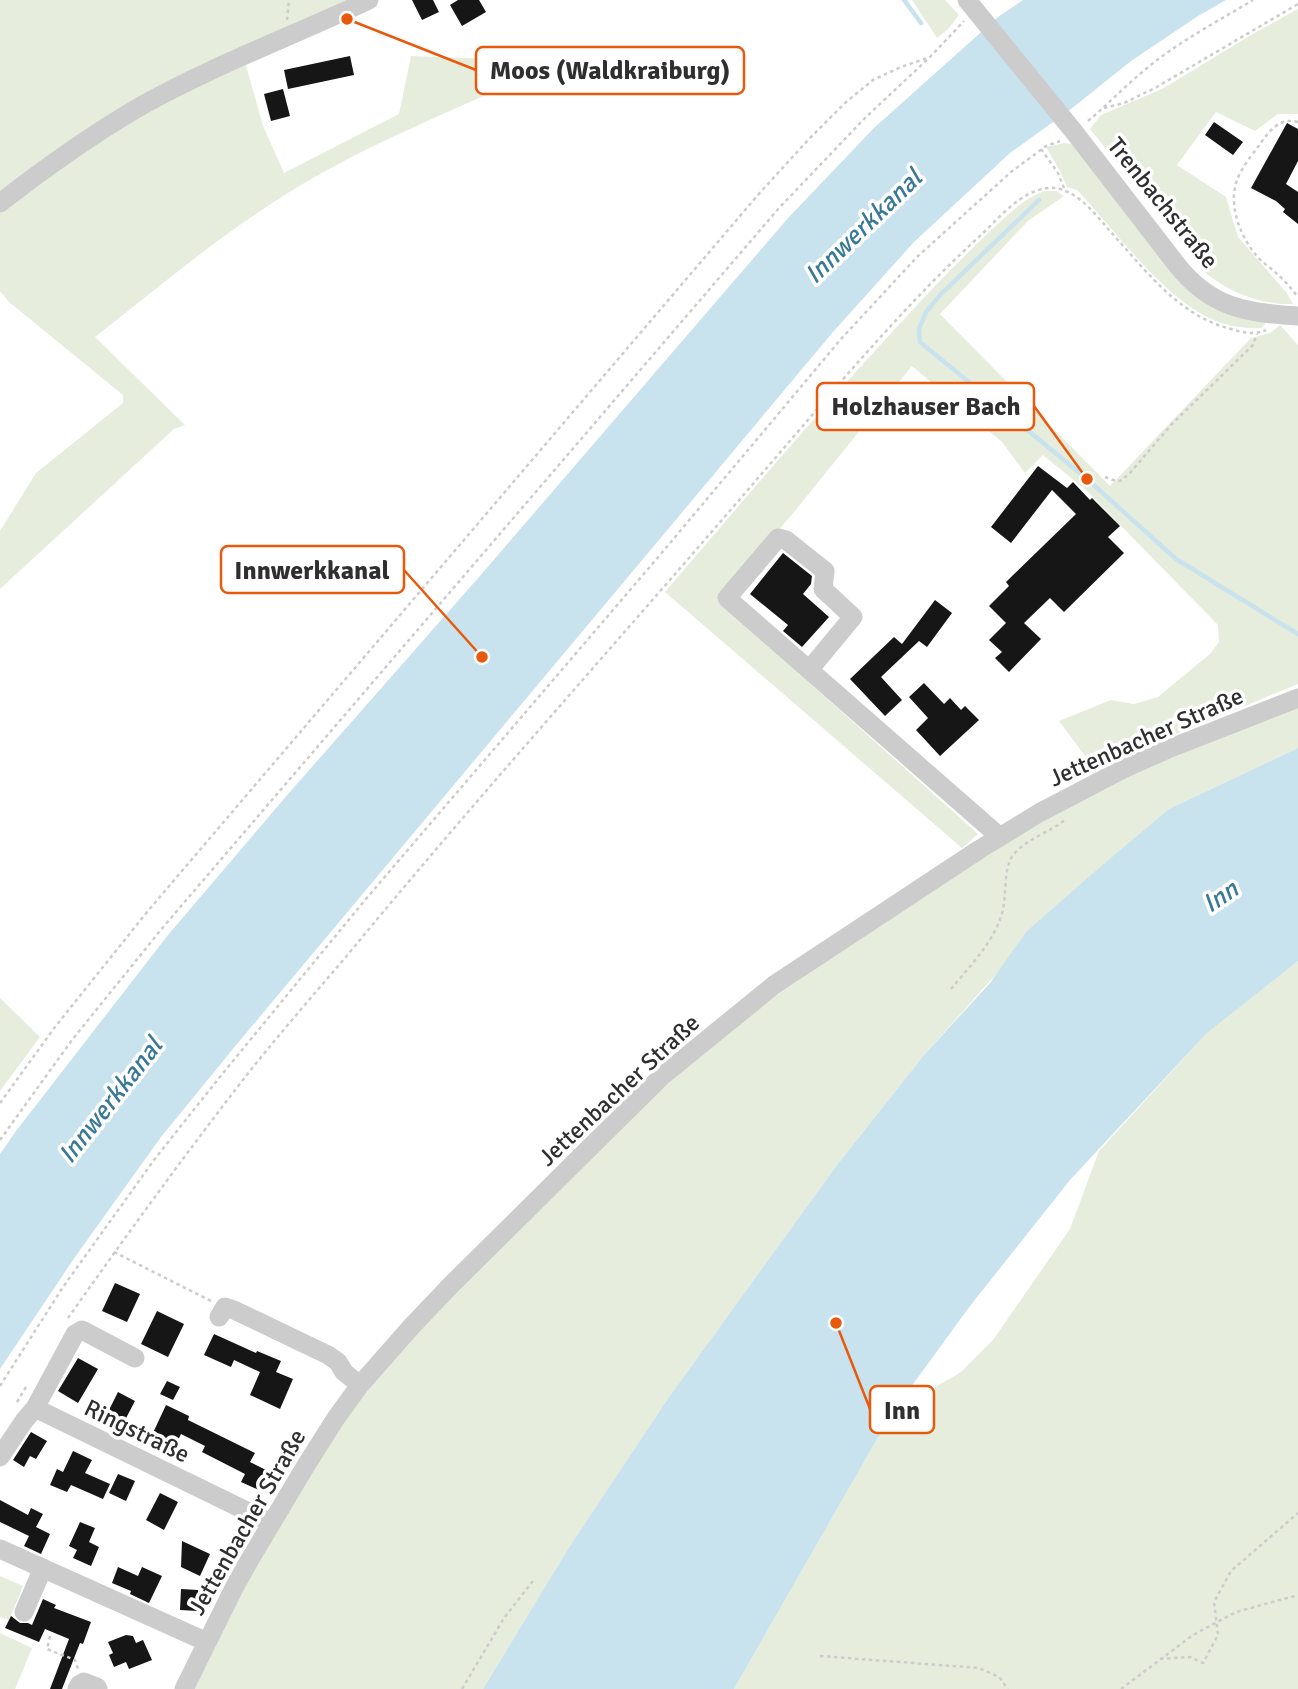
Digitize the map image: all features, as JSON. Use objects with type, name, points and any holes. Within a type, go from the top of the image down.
[{"type":"street","points":[[0,204],[87,138],[143,105],[369,0]]},
{"type":"street","name":"Trenbachstraße","points":[[971,4],[1194,284],[1212,297],[1253,313],[1298,316]]},
{"type":"street","points":[[809,670],[853,617],[823,589],[825,571],[786,540],[778,538],[727,598],[809,670],[1000,837]]},
{"type":"street","name":"Jettenbacher Straße","points":[[184,1689],[239,1577],[336,1418],[360,1385],[411,1326],[661,1077],[774,985],[1000,837],[1123,769],[1298,698]]},
{"type":"street","points":[[222,1312],[234,1310],[328,1355],[360,1385]]},
{"type":"street","points":[[0,1457],[35,1408],[75,1334],[82,1330],[135,1358]]},
{"type":"street","name":"Ringstraße","points":[[35,1408],[271,1524]]},
{"type":"street","points":[[0,1549],[207,1642]]},
{"type":"street","points":[[24,1612],[43,1568]]},
{"type":"path","points":[[0,1387],[63,1287],[154,1160],[285,995],[841,339],[917,257],[1011,172],[1041,149],[1075,132],[1162,56],[1253,0]]},
{"type":"path","points":[[0,1140],[72,1040],[164,926],[514,515],[779,208],[865,118],[930,57],[971,4]]},
{"type":"path","points":[[1104,108],[1124,103],[1155,88],[1298,4]]},
{"type":"path","points":[[0,1103],[55,1027],[147,912],[757,196],[846,102],[873,80],[930,57]]},
{"type":"path","points":[[1298,122],[1282,121],[1268,133],[1237,179],[1234,192],[1236,217],[1241,231],[1256,255],[1283,279],[1298,297]]},
{"type":"path","points":[[1041,149],[1058,173],[1065,190]]},
{"type":"path","points":[[68,1319],[114,1252],[255,1065],[405,884],[862,357],[957,257],[1024,196],[1050,187],[1065,190],[1081,200],[1153,278],[1189,310],[1223,327],[1257,334],[1270,326],[1273,315]]},
{"type":"path","points":[[1105,477],[1120,481],[1129,474],[1172,424],[1253,345],[1257,334]]},
{"type":"path","points":[[951,989],[988,943],[1002,913],[1011,857],[1066,819],[1061,802]]},
{"type":"path","points":[[114,1252],[222,1312]]},
{"type":"path","points":[[12,1411],[29,1381]]},
{"type":"path","points":[[1160,1659],[1189,1657],[1203,1662],[1218,1635],[1214,1602],[1231,1571],[1298,1513]]},
{"type":"path","points":[[462,1689],[504,1618],[533,1581]]},
{"type":"path","points":[[1121,1689],[1193,1635],[1216,1622],[1236,1612],[1298,1595]]},
{"type":"path","points":[[50,1636],[47,1649],[75,1660],[86,1687]]},
{"type":"path","points":[[820,1656],[979,1668],[999,1677],[1008,1689]]},
{"type":"green space","points":[[0,0],[353,0],[310,18],[0,196]]},
{"type":"green space","points":[[912,0],[945,0],[959,15],[937,38]]},
{"type":"green space","points":[[1298,9],[1298,114],[1278,114],[1255,131],[1216,112],[1177,165],[1226,197],[1238,237],[1286,292],[1293,304],[1281,304],[1247,296],[1226,287],[1207,274],[1090,129],[1101,115],[1162,89]]},
{"type":"green space","points":[[411,56],[494,59],[492,92],[368,149],[296,188],[218,241],[95,337],[185,425],[174,429],[0,589],[0,531],[36,473],[123,403],[123,395],[9,302],[0,291],[0,211],[101,135],[245,62],[263,126],[284,173],[399,114]]},
{"type":"green space","points":[[1073,144],[1171,267],[1265,321],[1265,324],[1261,328],[1255,328],[1221,323],[1173,294],[1077,190],[1067,187],[1046,147]]},
{"type":"green space","points":[[1044,191],[1056,191],[1064,196],[1028,221],[940,314],[1110,486],[1251,338],[1270,333],[1280,325],[1298,345],[1298,684],[1094,768],[1059,721],[1111,700],[1134,704],[1158,697],[1210,654],[1219,642],[1218,625],[1087,491],[1043,455],[1025,473],[1002,442],[912,366],[790,517],[717,600],[978,834],[962,848],[665,592],[901,322],[989,232],[1029,199]]},
{"type":"green space","points":[[1298,705],[1298,748],[1169,809],[999,971],[924,1055],[837,1165],[669,1397],[568,1549],[483,1689],[192,1689],[255,1565],[317,1459],[375,1378],[430,1314],[670,1080],[759,1007],[971,864],[1123,778]]},
{"type":"green space","points":[[1298,961],[1298,1689],[734,1689],[892,1413],[961,1372],[993,1340],[1070,1229],[1099,1151],[1206,1034]]},
{"type":"green space","points":[[0,998],[40,1037],[0,1091]]},
{"type":"green space","points":[[0,1576],[23,1586],[9,1620],[0,1617]]},
{"type":"green space","points":[[0,1633],[32,1648],[15,1689],[0,1689]]},
{"type":"water","points":[[1023,0],[1226,0],[1131,61],[1010,153],[914,242],[833,332],[161,1137],[75,1257],[0,1369],[0,1154],[16,1131],[168,935],[789,217],[874,128],[998,17]]},
{"type":"water","points":[[1298,748],[1298,961],[1206,1034],[1070,1180],[970,1306],[892,1413],[734,1689],[483,1689],[568,1549],[669,1397],[837,1165],[924,1055],[990,983],[1026,932],[1169,809]]},
{"type":"building","points":[[412,0],[433,0],[439,12],[422,20]]},
{"type":"building","points":[[458,0],[479,0],[486,12],[462,26],[450,5]]},
{"type":"building","points":[[350,56],[354,75],[288,89],[284,70]]},
{"type":"building","points":[[283,89],[290,116],[271,121],[264,94]]},
{"type":"building","points":[[1214,122],[1243,142],[1233,155],[1205,135]]},
{"type":"building","points":[[1287,123],[1298,129],[1298,161],[1286,184],[1298,192],[1298,224],[1283,212],[1285,209],[1276,201],[1251,188]]},
{"type":"building","points":[[1038,466],[1067,488],[1073,482],[1120,526],[1108,537],[1124,553],[1064,612],[1050,598],[1024,623],[1041,639],[1009,672],[995,658],[1002,652],[989,640],[1006,623],[989,606],[1009,586],[1006,582],[1076,514],[1052,490],[1011,543],[991,527]]},
{"type":"building","points":[[783,553],[812,576],[811,584],[803,594],[829,617],[802,647],[783,631],[788,625],[750,594]]},
{"type":"building","points":[[935,600],[952,613],[927,647],[919,641],[881,677],[902,700],[885,716],[850,679],[894,637],[902,644]]},
{"type":"building","points":[[924,683],[944,704],[950,698],[961,710],[965,706],[979,720],[940,756],[916,730],[928,718],[909,697]]},
{"type":"building","points":[[115,1283],[140,1294],[127,1322],[102,1311]]},
{"type":"building","points":[[157,1311],[184,1324],[168,1357],[141,1344]]},
{"type":"building","points":[[214,1334],[281,1361],[276,1372],[293,1379],[280,1409],[250,1395],[260,1372],[234,1360],[231,1367],[204,1355]]},
{"type":"building","points":[[78,1358],[98,1369],[78,1403],[58,1391]]},
{"type":"building","points":[[167,1381],[180,1387],[173,1400],[160,1394]]},
{"type":"building","points":[[118,1392],[135,1401],[124,1422],[107,1414]]},
{"type":"building","points":[[166,1405],[189,1416],[188,1420],[255,1453],[250,1462],[268,1471],[259,1490],[241,1482],[245,1474],[202,1452],[205,1446],[181,1434],[175,1446],[152,1435]]},
{"type":"building","points":[[31,1432],[47,1441],[36,1459],[30,1456],[24,1467],[13,1460]]},
{"type":"building","points":[[73,1451],[92,1460],[85,1473],[110,1484],[103,1499],[71,1485],[67,1492],[50,1485],[57,1469],[63,1472]]},
{"type":"building","points":[[118,1474],[135,1481],[126,1501],[109,1493]]},
{"type":"building","points":[[160,1493],[178,1502],[164,1530],[146,1520]]},
{"type":"building","points":[[0,1500],[28,1515],[31,1508],[43,1514],[36,1527],[50,1534],[41,1554],[24,1546],[29,1536],[0,1522]]},
{"type":"building","points":[[80,1522],[95,1528],[89,1542],[99,1547],[91,1566],[73,1558],[77,1550],[69,1546]]},
{"type":"building","points":[[182,1541],[210,1554],[200,1576],[181,1567]]},
{"type":"building","points":[[118,1567],[138,1576],[142,1567],[162,1576],[149,1603],[112,1583]]},
{"type":"building","points":[[181,1589],[198,1590],[198,1611],[180,1610]]},
{"type":"building","points":[[43,1599],[56,1605],[54,1608],[91,1622],[62,1689],[50,1689],[69,1639],[45,1629],[39,1642],[5,1628],[11,1616],[20,1623],[32,1625]]},
{"type":"building","points":[[126,1635],[133,1636],[136,1643],[143,1640],[152,1660],[129,1669],[126,1662],[114,1667],[109,1655],[113,1653],[108,1642]]},
{"type":"waterway","points":[[904,0],[921,23]]},
{"type":"waterway","points":[[1039,200],[941,294],[926,312],[919,329],[920,342],[1087,479],[1176,559],[1298,634]]},
{"type":"place","name":"Moos (Waldkraiburg)","points":[[347,19]]},
{"type":"place","name":"Holzhauser Bach","points":[[1087,479]]},
{"type":"place","name":"Innwerkkanal","points":[[482,657]]},
{"type":"place","name":"Inn","points":[[836,1323]]}]
